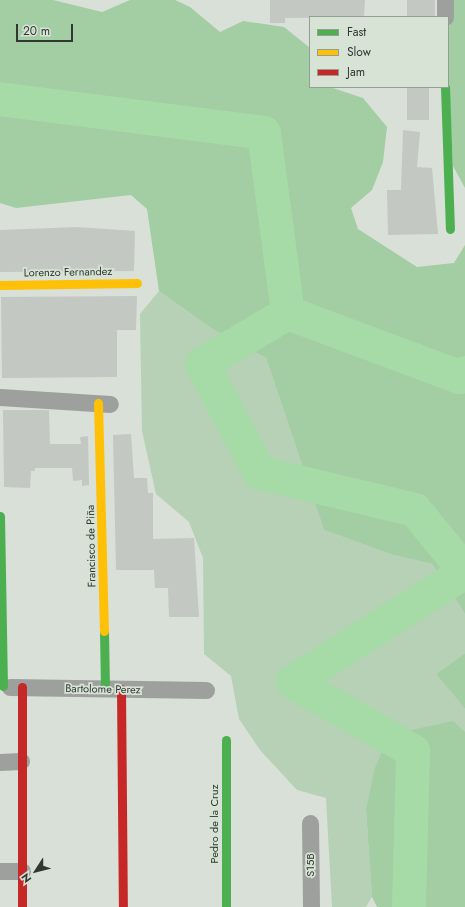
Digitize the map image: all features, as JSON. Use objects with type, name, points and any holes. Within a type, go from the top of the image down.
[{"type":"street","points":[[445,0],[445,16]]},
{"type":"street","points":[[445,88],[450,229]]},
{"type":"street","name":"Lorenzo Fernandez","points":[[0,285],[137,283]]},
{"type":"street","points":[[0,397],[104,403]]},
{"type":"street","name":"Francisco de Piña","points":[[104,403],[101,439],[123,907]]},
{"type":"street","points":[[0,516],[2,686]]},
{"type":"street","name":"Bartolome Perez","points":[[2,686],[206,690]]},
{"type":"street","points":[[22,687],[22,907]]},
{"type":"street","name":"Pedro de la Cruz","points":[[226,740],[226,907]]},
{"type":"street","points":[[0,762],[21,761]]},
{"type":"street","name":"S15B","points":[[310,823],[311,907]]},
{"type":"street","points":[[0,871],[22,871]]},
{"type":"green space","points":[[0,0],[53,0],[102,12],[130,0],[175,0],[190,7],[220,32],[243,21],[284,27],[309,47],[309,88],[333,88],[363,98],[387,127],[383,162],[372,190],[351,208],[358,229],[417,267],[454,263],[465,245],[465,614],[432,564],[393,555],[324,530],[266,358],[211,328],[159,291],[147,209],[131,195],[16,208],[0,203]]},
{"type":"green space","points":[[450,0],[465,0],[465,188],[453,166],[449,83]]},
{"type":"green space","points":[[159,291],[211,328],[266,358],[324,530],[393,555],[432,564],[465,614],[465,653],[436,674],[465,709],[465,733],[366,810],[372,897],[366,907],[332,907],[326,798],[297,790],[260,750],[239,719],[231,676],[204,654],[203,558],[189,522],[156,494],[142,431],[140,314]]},
{"type":"green space","points":[[465,653],[465,709],[436,674]]},
{"type":"green space","points":[[453,721],[465,732],[465,907],[377,907],[372,897],[366,810],[375,768],[384,747],[402,732]]},
{"type":"building","points":[[270,0],[365,0],[364,16],[309,16],[309,18],[285,18],[285,23],[270,23]]},
{"type":"building","points":[[407,0],[435,0],[435,16],[407,16]]},
{"type":"building","points":[[407,88],[429,88],[429,120],[407,120]]},
{"type":"building","points":[[403,130],[420,132],[417,167],[432,168],[438,234],[388,235],[387,190],[401,190]]},
{"type":"building","points":[[77,227],[135,231],[134,271],[0,272],[0,230]]},
{"type":"building","points":[[137,296],[136,330],[117,330],[117,377],[2,378],[1,297]]},
{"type":"building","points":[[3,410],[49,410],[50,444],[81,444],[80,437],[88,436],[89,485],[82,486],[82,480],[73,481],[72,468],[35,468],[35,471],[31,471],[30,488],[4,487]]},
{"type":"building","points":[[131,434],[134,478],[147,478],[148,493],[153,493],[153,539],[194,538],[199,617],[169,617],[168,588],[155,588],[154,570],[116,570],[113,435]]},
{"type":"waterway","points":[[0,99],[264,133],[288,313]]},
{"type":"waterway","points":[[288,313],[202,364],[260,473],[415,510],[465,571]]},
{"type":"waterway","points":[[288,313],[459,377],[465,373]]},
{"type":"waterway","points":[[409,907],[413,751],[293,682],[465,572]]},
{"type":"traffic: fast","points":[[445,88],[450,229]]},
{"type":"traffic: fast","points":[[0,516],[3,686]]},
{"type":"traffic: fast","points":[[104,631],[105,689]]},
{"type":"traffic: fast","points":[[226,740],[226,907]]},
{"type":"traffic: slow","points":[[0,285],[137,283]]},
{"type":"traffic: slow","points":[[98,403],[104,631]]},
{"type":"traffic: jam","points":[[22,687],[22,907]]},
{"type":"traffic: jam","points":[[121,689],[123,907]]}]
